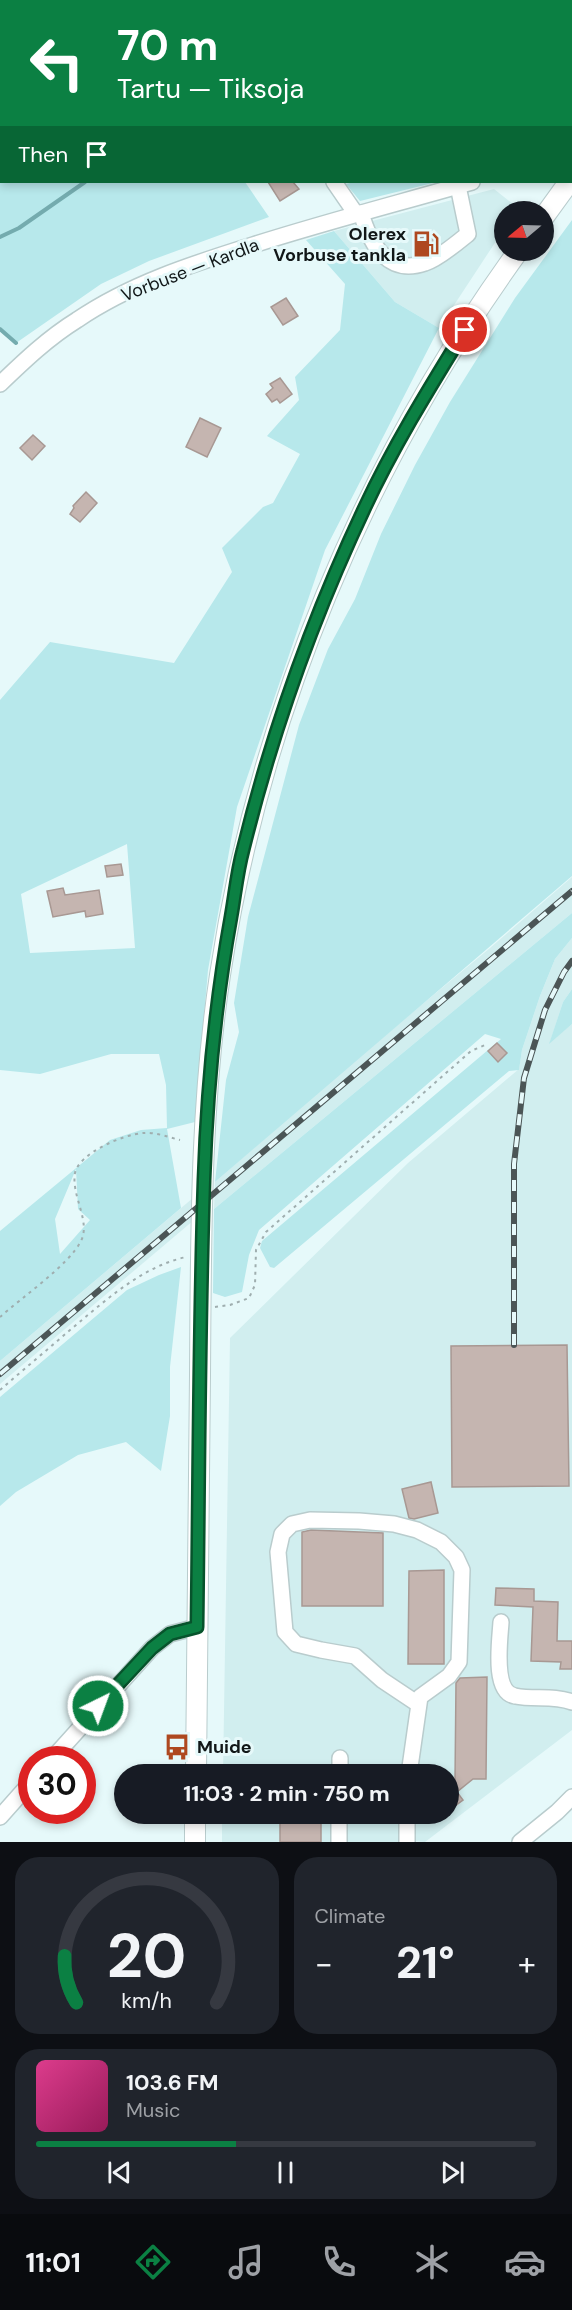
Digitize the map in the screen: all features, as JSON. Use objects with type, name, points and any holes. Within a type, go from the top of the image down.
[{"type":"main road","points":[[554,203],[568,183]]},
{"type":"main road","points":[[196,1764],[201,1253],[209,1070],[220,974],[242,853],[291,684],[326,594],[367,504],[416,410],[465,330],[512,261]]},
{"type":"main road","points":[[195,1824],[195,1842]]},
{"type":"street","points":[[335,183],[359,214],[368,234],[388,261],[404,266],[427,263],[468,234],[465,184]]},
{"type":"street","name":"Vorbuse — Kardla","points":[[0,384],[40,346],[78,319],[152,280],[205,260],[465,184]]},
{"type":"street","points":[[410,1764],[420,1696],[448,1677],[459,1662],[462,1570],[456,1557],[441,1542],[417,1530],[394,1524],[310,1520],[292,1524],[282,1534],[278,1552],[285,1632],[296,1644],[355,1656],[382,1680],[418,1704]]},
{"type":"street","points":[[501,1622],[501,1683],[506,1692],[514,1696],[560,1698],[572,1702]]},
{"type":"street","points":[[64,1746],[152,1648],[170,1634],[197,1627]]},
{"type":"street","points":[[340,1758],[340,1764]]},
{"type":"street","points":[[520,1842],[571,1798],[572,1781]]},
{"type":"street","points":[[0,1817],[18,1797]]},
{"type":"street","points":[[339,1824],[339,1842]]},
{"type":"street","points":[[407,1824],[407,1842]]},
{"type":"path","points":[[200,1309],[230,1305],[249,1298],[255,1285],[256,1250],[266,1232],[471,1051],[485,1045]]},
{"type":"path","points":[[0,1317],[66,1261],[80,1244],[84,1234],[75,1173],[82,1159],[115,1140],[131,1135],[146,1133],[180,1140]]},
{"type":"path","points":[[0,1390],[114,1293],[145,1273],[175,1259],[201,1253]]},
{"type":"shaded area","points":[[0,183],[246,183],[269,217],[149,261],[101,284],[16,343],[0,329]]},
{"type":"shaded area","points":[[350,183],[433,183],[360,201],[346,184]]},
{"type":"shaded area","points":[[494,189],[509,201],[494,201],[494,244],[439,328],[395,302],[334,231]]},
{"type":"shaded area","points":[[572,220],[572,876],[215,1182],[226,1080],[239,1032],[234,1003],[248,917],[299,725],[328,649],[355,599],[381,534],[415,465],[450,402],[515,298],[542,261],[554,261],[554,245]]},
{"type":"shaded area","points":[[334,231],[395,302],[439,328],[325,550],[237,807],[208,970],[195,1122],[167,1129],[181,1208],[0,1361],[0,1231],[110,1140],[141,1130],[167,1128],[166,1085],[159,1054],[111,1054],[40,1074],[0,1070],[0,700],[50,642],[174,663],[232,572],[222,548],[263,507],[273,503],[300,454],[267,436],[299,400],[295,377],[340,330],[345,284],[306,240]],"holes":[[[127,844],[135,948],[30,953],[21,894]],[[76,1169],[78,1209],[90,1220],[60,1254],[55,1219]]]},
{"type":"shaded area","points":[[572,877],[572,913],[214,1209],[215,1182],[348,1066]]},
{"type":"shaded area","points":[[572,913],[572,938],[555,959],[540,996],[522,1050],[519,1070],[509,1071],[274,1268],[270,1267],[260,1248],[262,1241],[501,1039],[485,1034],[259,1230],[249,1255],[242,1292],[225,1297],[213,1293],[214,1209]]},
{"type":"shaded area","points":[[572,938],[572,989],[563,1002],[550,1042],[572,1024],[572,1730],[459,1816],[459,1764],[223,1764],[230,1338],[408,1163],[519,1069],[522,1050],[555,959]]},
{"type":"shaded area","points":[[572,989],[572,1024],[549,1044],[563,1002]]},
{"type":"shaded area","points":[[193,1198],[194,1220],[0,1384],[0,1361]]},
{"type":"shaded area","points":[[181,1267],[170,1367],[170,1416],[161,1471],[126,1442],[78,1455],[16,1492],[0,1506],[0,1397],[127,1290]]},
{"type":"shaded area","points":[[222,1824],[449,1824],[425,1842],[398,1840],[398,1842],[222,1842]]},
{"type":"building","points":[[269,183],[294,183],[299,189],[280,201]]},
{"type":"building","name":"Olerex Vorbuse tankla","points":[[432,235],[436,246],[420,254],[416,239]]},
{"type":"building","points":[[286,298],[298,316],[283,325],[271,307]]},
{"type":"building","points":[[280,378],[292,394],[280,403],[277,399],[272,402],[266,394],[273,388],[270,384]]},
{"type":"building","points":[[200,418],[221,428],[207,457],[186,447]]},
{"type":"building","points":[[33,435],[45,446],[32,460],[20,448]]},
{"type":"building","points":[[86,492],[97,503],[80,522],[70,514],[73,506]]},
{"type":"building","points":[[121,864],[123,875],[107,877],[105,866]]},
{"type":"building","points":[[63,888],[65,895],[99,890],[103,914],[86,917],[85,911],[53,917],[47,891]]},
{"type":"building","points":[[497,1043],[507,1053],[498,1062],[488,1051]]},
{"type":"building","points":[[567,1345],[569,1486],[452,1487],[451,1346]]},
{"type":"building","points":[[431,1482],[438,1513],[414,1519],[409,1518],[402,1489]]},
{"type":"building","points":[[311,1530],[383,1533],[383,1606],[302,1606],[302,1532]]},
{"type":"building","points":[[444,1570],[444,1664],[408,1664],[409,1571]]},
{"type":"building","points":[[496,1588],[534,1589],[534,1601],[558,1602],[557,1641],[572,1641],[572,1669],[560,1669],[561,1662],[531,1661],[533,1607],[495,1605]]},
{"type":"building","points":[[487,1677],[486,1779],[473,1779],[459,1790],[459,1764],[455,1764],[456,1683],[460,1678]]},
{"type":"building","points":[[280,1824],[321,1824],[321,1842],[280,1842]]},
{"type":"waterway","points":[[0,237],[19,228],[84,183]]},
{"type":"waterway","points":[[0,329],[16,343]]},
{"type":"railway","points":[[0,1374],[572,891]]},
{"type":"railway","points":[[514,1345],[514,1164],[524,1078],[545,1010],[572,961]]},
{"type":"place","name":"Olerex Vorbuse tankla","points":[[426,244]]},
{"type":"place","name":"Muide","points":[[177,1747]]},
{"type":"route","points":[[98,1706],[152,1648],[170,1634],[197,1627],[201,1253],[209,1070],[220,974],[242,853],[291,684],[326,594],[396,447],[465,330]]}]
